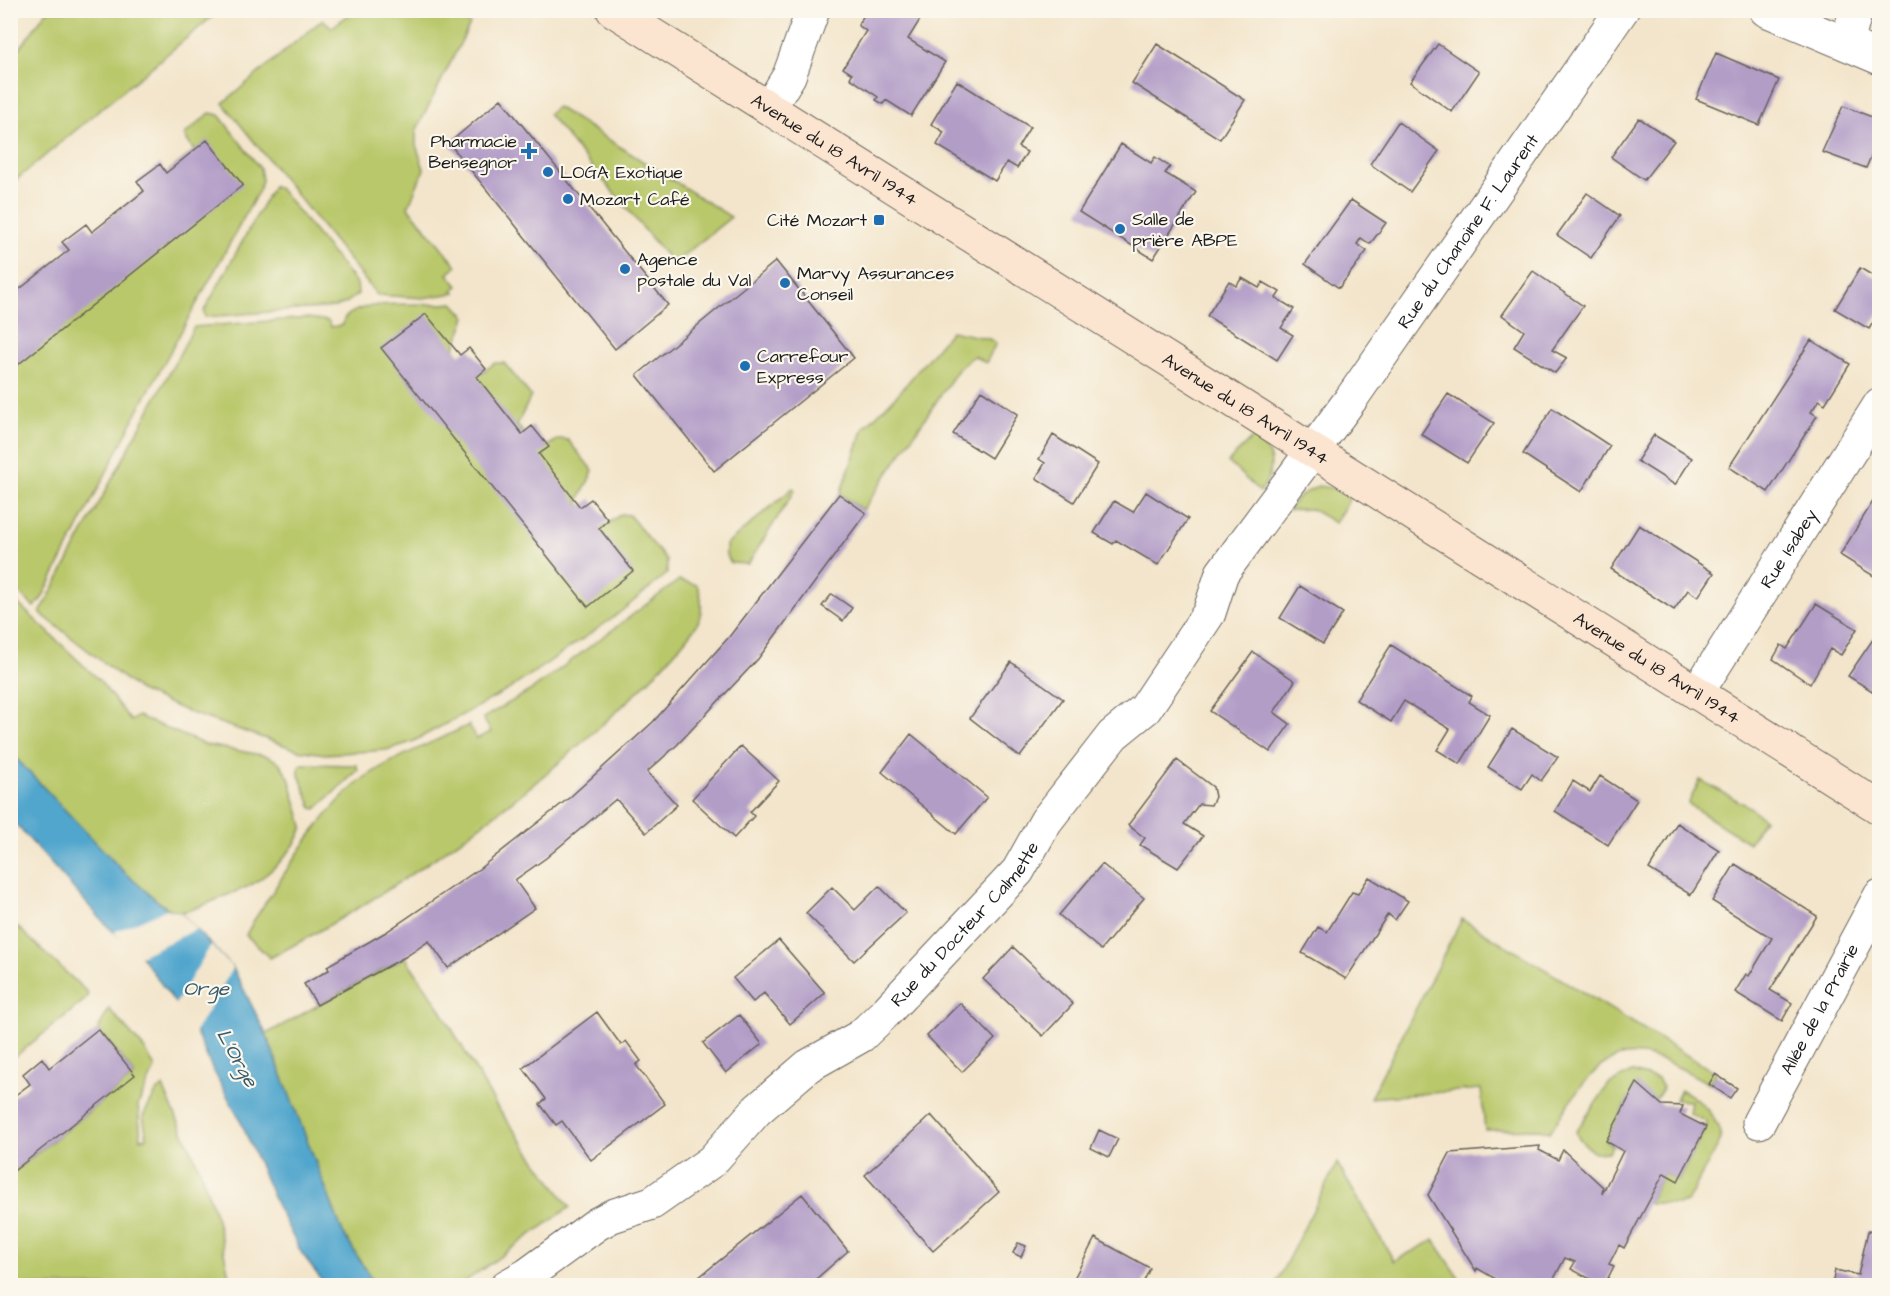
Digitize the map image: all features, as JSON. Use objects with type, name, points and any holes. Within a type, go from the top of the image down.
[{"type":"street","name":"Avenue du 18 Avril 1944","points":[[613,10],[1233,399],[1311,452],[1880,808]]},
{"type":"street","points":[[769,108],[789,76],[813,10]]},
{"type":"street","name":"Rue du Chanoine F. Laurent","points":[[1311,452],[1351,399],[1622,10]]},
{"type":"street","points":[[1766,10],[1880,58]]},
{"type":"street","points":[[1847,44],[1856,10]]},
{"type":"street","name":"Rue Isabey","points":[[1697,693],[1880,404]]},
{"type":"street","name":"Rue du Docteur Calmette","points":[[507,1286],[527,1275],[597,1224],[612,1216],[652,1203],[712,1161],[756,1110],[808,1066],[861,1036],[901,997],[1018,871],[1046,821],[1113,735],[1145,709],[1209,613],[1222,573],[1311,452]]},
{"type":"street","name":"Allée de la Prairie","points":[[1759,1122],[1880,896]]},
{"type":"green space","points":[[445,10],[470,24],[416,131],[416,145],[424,169],[408,207],[457,266],[448,274],[458,286],[453,290],[455,293],[423,298],[377,295],[223,103],[323,19],[331,28],[354,11]]},
{"type":"green space","points":[[47,11],[219,11],[11,184],[11,60]]},
{"type":"green space","points":[[557,107],[731,217],[673,264],[548,114]]},
{"type":"green space","points":[[210,113],[219,115],[260,168],[262,180],[259,190],[142,403],[42,598],[34,607],[11,585],[10,298],[194,151],[184,135]]},
{"type":"green space","points":[[273,186],[280,189],[357,284],[358,294],[346,303],[335,307],[205,317],[204,311]]},
{"type":"green space","points":[[453,303],[466,317],[454,349],[477,376],[495,363],[504,363],[531,396],[517,425],[539,451],[559,439],[568,440],[593,471],[578,502],[600,530],[621,514],[629,515],[667,561],[667,574],[613,618],[508,690],[412,742],[386,750],[325,754],[298,750],[191,713],[140,691],[40,613],[194,327],[308,318],[328,321],[331,327],[343,325],[344,319],[353,312],[379,305]]},
{"type":"green space","points":[[951,331],[989,339],[996,343],[986,363],[974,356],[959,368],[863,510],[840,494],[864,428],[899,393]]},
{"type":"green space","points":[[1253,437],[1266,449],[1271,463],[1265,485],[1260,492],[1228,462]]},
{"type":"green space","points":[[1318,486],[1332,488],[1350,498],[1335,523],[1311,509],[1288,510],[1299,496]]},
{"type":"green space","points":[[793,488],[795,490],[748,564],[731,563],[726,555],[726,545]]},
{"type":"green space","points":[[679,580],[697,585],[699,590],[701,611],[696,626],[661,668],[635,694],[519,796],[399,883],[270,958],[246,935],[311,834],[352,788],[376,770],[469,725],[476,739],[491,732],[483,718],[533,689]]},
{"type":"green space","points":[[10,596],[100,681],[131,721],[138,716],[206,745],[267,756],[279,762],[289,778],[303,826],[294,845],[278,864],[249,886],[202,906],[180,912],[166,906],[145,891],[94,842],[11,752]]},
{"type":"green space","points":[[302,764],[356,765],[358,770],[316,809],[312,808],[299,775],[299,766]]},
{"type":"green space","points":[[1700,780],[1750,807],[1764,819],[1749,843],[1688,804]]},
{"type":"green space","points":[[1462,919],[1716,1073],[1709,1084],[1654,1058],[1633,1055],[1616,1058],[1600,1067],[1584,1083],[1550,1132],[1540,1129],[1485,1130],[1481,1089],[1370,1098]]},
{"type":"green space","points":[[10,920],[88,993],[86,999],[11,1060]]},
{"type":"green space","points":[[405,957],[438,1005],[497,1107],[570,1207],[460,1285],[375,1285],[343,1233],[266,1034]]},
{"type":"green space","points":[[109,1009],[146,1051],[155,1068],[138,1105],[141,1139],[147,1138],[143,1116],[157,1091],[163,1087],[201,1172],[217,1220],[231,1285],[11,1286],[11,1174],[135,1075],[98,1029]]},
{"type":"green space","points":[[1632,1072],[1658,1079],[1663,1088],[1655,1101],[1637,1084],[1606,1141],[1612,1145],[1609,1152],[1594,1153],[1578,1137],[1576,1131],[1609,1084]]},
{"type":"green space","points":[[1681,1090],[1695,1098],[1707,1110],[1717,1124],[1721,1139],[1687,1202],[1680,1204],[1648,1203],[1664,1173],[1678,1181],[1706,1127],[1707,1122],[1689,1113],[1691,1101],[1675,1100]]},
{"type":"green space","points":[[1337,1163],[1394,1261],[1434,1240],[1464,1285],[1275,1285]]},
{"type":"water","name":"Orge","points":[[10,752],[124,872],[167,909],[180,912],[233,968],[266,1034],[343,1233],[375,1285],[325,1285],[301,1252],[276,1204],[240,1120],[195,1030],[138,952],[108,927],[11,819]]},
{"type":"pier","points":[[167,909],[180,912],[197,929],[138,957],[114,932]]},
{"type":"pier","points":[[211,945],[233,968],[194,1034],[174,1006]]},
{"type":"building","points":[[867,10],[926,10],[908,39],[945,62],[911,116],[886,100],[883,104],[876,100],[878,97],[850,78],[852,74],[843,68],[866,31],[858,25]]},
{"type":"building","points":[[1157,44],[1245,100],[1220,139],[1132,83]]},
{"type":"building","points":[[1438,44],[1479,72],[1452,112],[1410,82]]},
{"type":"building","points":[[1716,53],[1779,80],[1759,125],[1696,99]]},
{"type":"building","points":[[957,81],[1030,127],[1018,147],[1027,152],[1017,168],[1007,162],[995,181],[937,145],[944,132],[931,124]]},
{"type":"building","points":[[501,99],[668,305],[615,349],[449,143]]},
{"type":"building","points":[[1843,106],[1880,120],[1880,136],[1866,168],[1822,152]]},
{"type":"building","points":[[1639,118],[1674,141],[1644,180],[1611,157]]},
{"type":"building","points":[[1398,122],[1439,151],[1410,192],[1370,164]]},
{"type":"building","points":[[207,140],[243,185],[10,371],[10,284],[16,292],[69,250],[62,242],[86,224],[92,232],[144,191],[137,181],[160,164],[166,173]]},
{"type":"building","points":[[1121,144],[1151,163],[1155,157],[1170,167],[1165,173],[1196,192],[1153,259],[1079,212]]},
{"type":"building","points":[[1587,193],[1620,216],[1591,258],[1557,235]]},
{"type":"building","points":[[1351,200],[1386,223],[1370,244],[1361,238],[1357,244],[1367,251],[1339,288],[1305,264]]},
{"type":"building","name":"Carrefour Express","points":[[776,261],[854,358],[714,471],[637,375]]},
{"type":"building","points":[[1860,268],[1880,280],[1880,311],[1869,329],[1835,309]]},
{"type":"building","points":[[1533,271],[1583,306],[1552,350],[1567,358],[1555,373],[1514,347],[1524,331],[1502,315]]},
{"type":"building","points":[[1242,278],[1259,288],[1263,282],[1280,292],[1276,298],[1294,309],[1281,328],[1293,335],[1277,360],[1207,316],[1229,281],[1236,286]]},
{"type":"building","points":[[426,314],[460,355],[469,348],[486,369],[477,377],[522,434],[532,426],[549,447],[539,454],[580,507],[591,499],[608,520],[599,528],[633,571],[588,607],[381,348]]},
{"type":"building","points":[[1811,340],[1850,364],[1825,404],[1819,400],[1811,412],[1817,416],[1768,492],[1729,467]]},
{"type":"building","points":[[981,390],[1018,414],[991,458],[953,434]]},
{"type":"building","points":[[1448,394],[1494,423],[1467,463],[1421,434]]},
{"type":"building","points":[[1552,408],[1610,446],[1581,492],[1523,454]]},
{"type":"building","points":[[1053,435],[1098,464],[1074,502],[1036,478],[1045,463],[1039,459]]},
{"type":"building","points":[[1654,435],[1692,458],[1675,485],[1637,461]]},
{"type":"building","points":[[1880,490],[1880,580],[1840,555]]},
{"type":"building","points":[[1146,492],[1188,519],[1158,565],[1116,540],[1113,544],[1094,533],[1114,501],[1133,512]]},
{"type":"building","points":[[839,494],[866,513],[758,659],[677,745],[647,772],[677,805],[646,833],[616,799],[546,858],[515,880],[535,908],[448,968],[429,941],[405,957],[317,1005],[304,984],[329,970],[327,966],[386,932],[479,869],[569,798],[653,722],[729,637]]},
{"type":"building","points":[[1639,525],[1714,573],[1698,597],[1688,590],[1674,610],[1611,569]]},
{"type":"building","points":[[1300,586],[1343,613],[1323,644],[1280,618]]},
{"type":"building","points":[[832,594],[852,608],[843,621],[822,606]]},
{"type":"building","points":[[1816,604],[1857,629],[1841,655],[1830,649],[1810,684],[1773,659],[1781,645],[1787,649]]},
{"type":"building","points":[[1880,629],[1880,696],[1848,676]]},
{"type":"building","points":[[1391,645],[1472,696],[1469,702],[1490,715],[1460,764],[1437,750],[1450,729],[1404,701],[1391,722],[1356,700]]},
{"type":"building","points":[[1253,652],[1295,681],[1274,712],[1290,724],[1270,752],[1210,711]]},
{"type":"building","points":[[1011,662],[1063,699],[1020,757],[970,718]]},
{"type":"building","points":[[1512,729],[1558,757],[1541,781],[1532,774],[1522,789],[1488,767]]},
{"type":"building","points":[[911,734],[987,797],[956,834],[882,772]]},
{"type":"building","points":[[741,746],[779,781],[750,812],[754,816],[734,838],[692,799]]},
{"type":"building","points":[[1177,760],[1213,787],[1215,797],[1211,805],[1199,804],[1184,824],[1203,836],[1178,868],[1140,845],[1145,838],[1128,825]]},
{"type":"building","points":[[1600,776],[1637,800],[1608,845],[1555,811],[1573,781],[1590,792]]},
{"type":"building","points":[[1677,823],[1719,850],[1691,895],[1649,869]]},
{"type":"building","points":[[1102,864],[1144,898],[1101,950],[1059,915]]},
{"type":"building","points":[[1735,864],[1817,916],[1770,990],[1792,1003],[1782,1021],[1735,992],[1746,974],[1749,976],[1772,938],[1712,901]]},
{"type":"building","points":[[1369,877],[1408,901],[1395,920],[1388,914],[1346,979],[1302,953],[1318,927],[1327,932],[1352,892],[1358,894]]},
{"type":"building","points":[[879,886],[906,913],[854,961],[806,913],[832,887],[855,910]]},
{"type":"building","points":[[779,940],[825,993],[790,1024],[764,993],[753,1002],[733,978]]},
{"type":"building","points":[[1013,947],[1073,1004],[1043,1036],[983,979]]},
{"type":"building","points":[[960,1003],[995,1039],[962,1072],[927,1036]]},
{"type":"building","points":[[597,1012],[621,1045],[626,1041],[641,1061],[636,1065],[665,1104],[591,1160],[562,1121],[556,1125],[540,1104],[546,1099],[523,1068]]},
{"type":"building","points":[[739,1015],[762,1044],[726,1073],[703,1043]]},
{"type":"building","points":[[98,1029],[135,1075],[10,1174],[10,1099],[30,1084],[23,1074],[42,1058],[49,1068]]},
{"type":"building","points":[[1715,1074],[1737,1088],[1730,1098],[1709,1084]]},
{"type":"building","points":[[1637,1083],[1662,1105],[1683,1106],[1680,1114],[1706,1127],[1678,1181],[1664,1173],[1624,1248],[1619,1245],[1609,1264],[1614,1266],[1604,1286],[1571,1269],[1575,1262],[1565,1258],[1550,1286],[1490,1286],[1494,1278],[1477,1268],[1476,1271],[1428,1195],[1450,1153],[1540,1146],[1539,1150],[1558,1160],[1563,1150],[1603,1187],[1602,1194],[1623,1151],[1606,1141]]},
{"type":"building","points":[[931,1115],[999,1192],[933,1251],[865,1175]]},
{"type":"building","points":[[1099,1130],[1118,1139],[1109,1157],[1091,1148]]},
{"type":"building","points":[[802,1194],[848,1251],[808,1286],[688,1286]]},
{"type":"building","points":[[1868,1231],[1880,1233],[1880,1286],[1832,1286],[1835,1270],[1858,1275]]},
{"type":"building","points":[[1095,1238],[1150,1268],[1143,1283],[1147,1286],[1070,1286]]},
{"type":"building","points":[[1018,1243],[1026,1246],[1021,1257],[1013,1253]]},
{"type":"place","name":"Pharmacie Bensegnor","points":[[529,151]]},
{"type":"place","name":"LOGA Exotique","points":[[548,172]]},
{"type":"place","name":"Mozart Café","points":[[568,199]]},
{"type":"place","name":"Cité Mozart","points":[[879,220]]},
{"type":"place","name":"Salle de prière ABPE","points":[[1120,229]]},
{"type":"place","name":"Agence postale du Val","points":[[625,269]]},
{"type":"place","name":"Marvy Assurances Conseil","points":[[785,283]]},
{"type":"place","name":"Carrefour Express","points":[[745,366]]},
{"type":"water label","name":"L'Orge","points":[[237,1058]]}]
